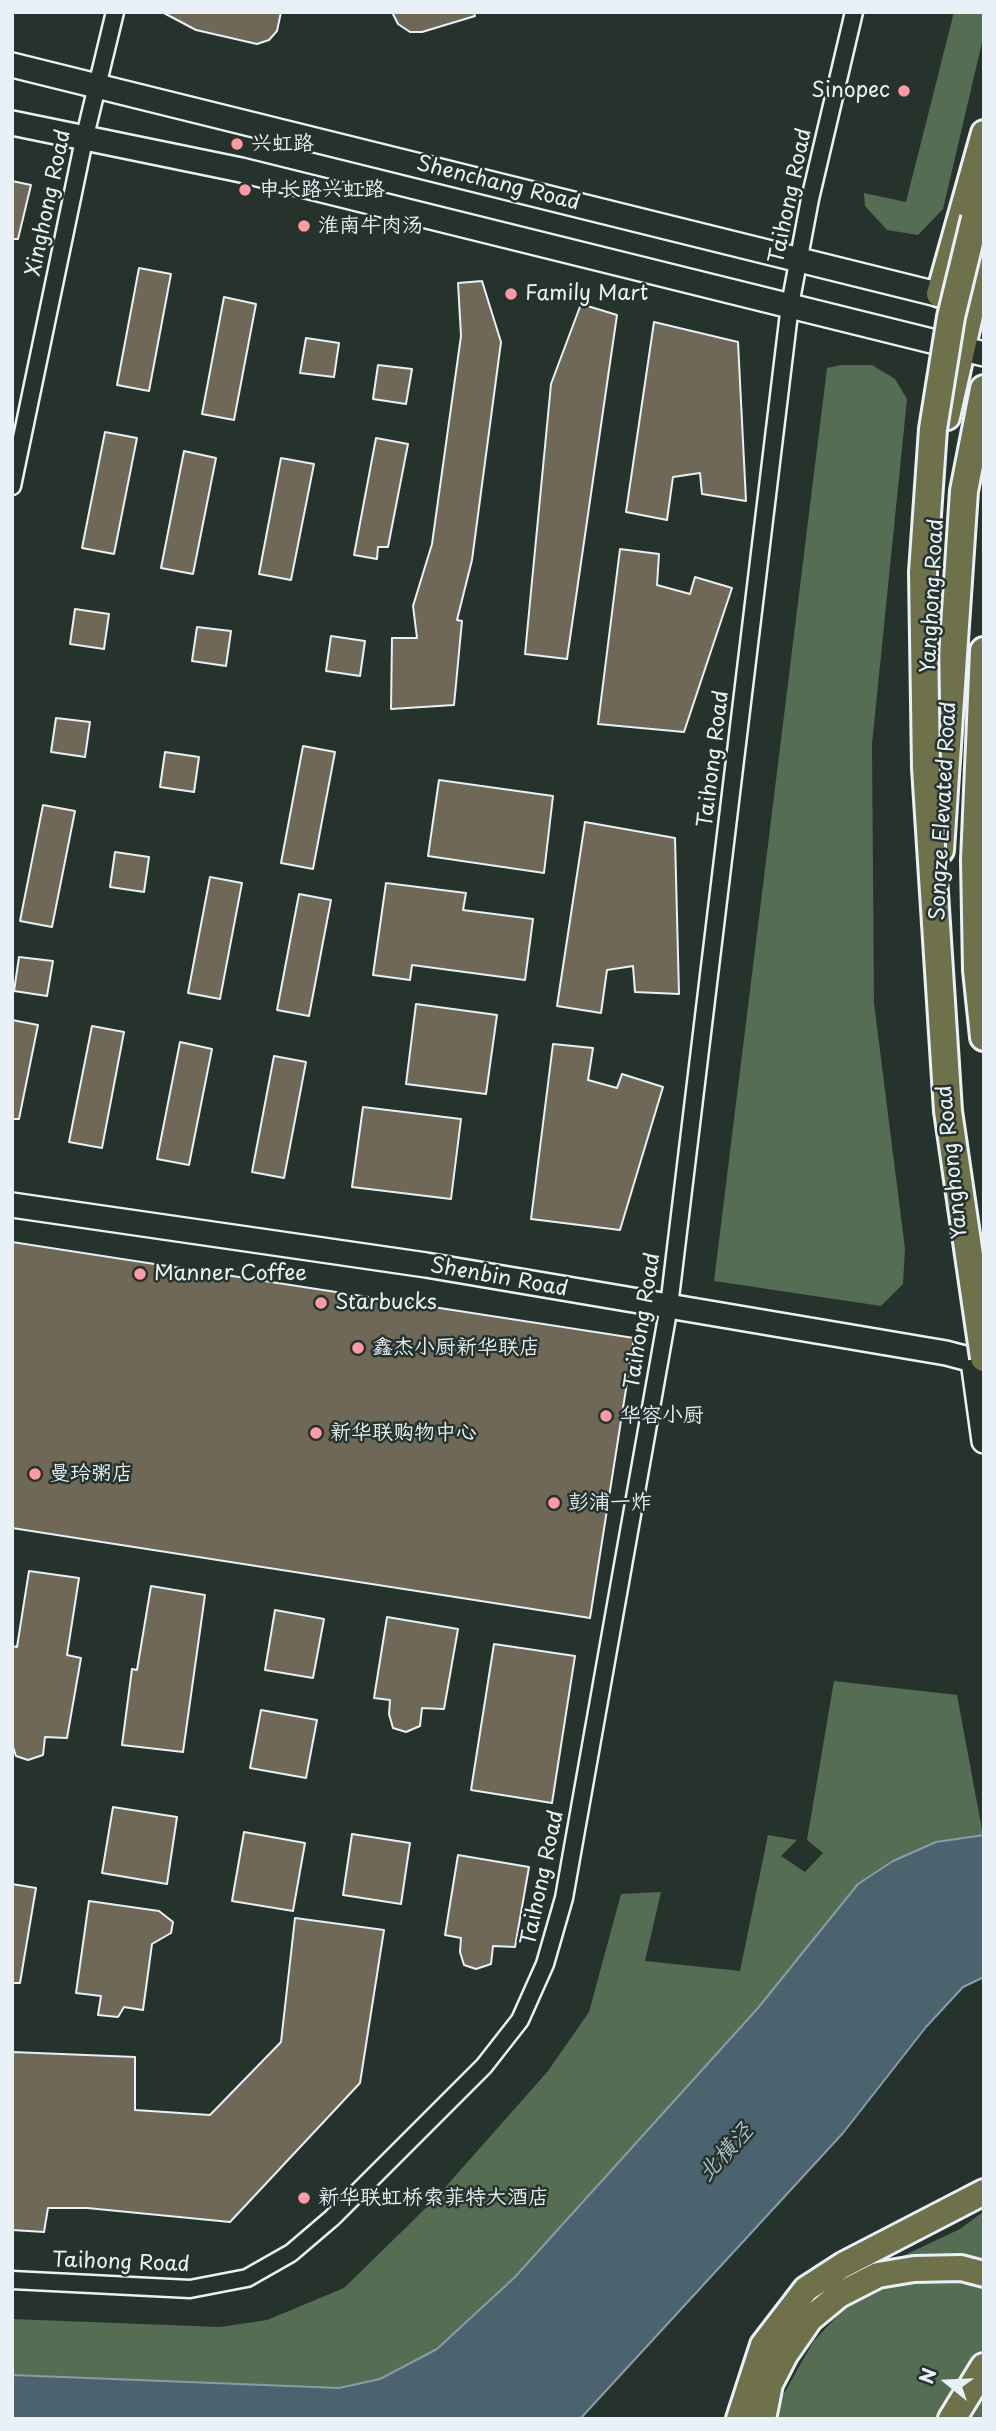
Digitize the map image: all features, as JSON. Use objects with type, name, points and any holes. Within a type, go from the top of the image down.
[{"type":"highway","points":[[937,898],[926,768],[923,572],[933,429],[951,317],[984,186]]},
{"type":"highway","name":"Songze Elevated Road","points":[[980,1361],[948,1111],[937,898],[964,491],[984,389]]},
{"type":"highway","name":"Songze Elevated Road","points":[[984,651],[975,860],[978,970],[984,1037]]},
{"type":"highway","points":[[952,2419],[984,2367]]},
{"type":"main road","name":"Shenchang Road","points":[[12,65],[247,121],[977,304]]},
{"type":"main road","points":[[12,123],[84,140],[241,170],[972,351]]},
{"type":"main road","points":[[939,294],[984,133]]},
{"type":"main road","name":"Yanghong Road","points":[[980,1361],[941,1031],[928,654],[940,454],[972,351],[984,254]]},
{"type":"main road","name":"Shenbin Road","points":[[12,1205],[426,1265],[980,1361]]},
{"type":"main road","points":[[980,1361],[984,1441]]},
{"type":"main road","points":[[739,2419],[763,2345],[781,2318],[806,2289],[843,2264],[984,2192]]},
{"type":"main road","points":[[764,2419],[770,2384],[785,2355],[810,2319],[839,2295],[878,2275],[914,2269],[961,2268],[984,2274]]},
{"type":"street","name":"Xinghong Road","points":[[12,486],[84,140],[115,12]]},
{"type":"street","name":"Taihong Road","points":[[12,2280],[190,2289],[247,2278],[291,2253],[332,2218],[484,2066],[520,2020],[545,1964],[564,1898],[668,1306],[790,305],[854,12]]},
{"type":"green space","points":[[954,12],[984,12],[984,34],[943,209],[918,235],[887,230],[865,206],[864,193],[906,202]]},
{"type":"green space","points":[[872,365],[895,379],[907,399],[872,744],[874,1003],[905,1249],[903,1284],[881,1306],[714,1281],[827,368]]},
{"type":"green space","points":[[834,1681],[957,1695],[983,1835],[936,1842],[858,1884],[758,2008],[515,2277],[437,2349],[380,2379],[339,2388],[12,2375],[12,2319],[220,2327],[267,2320],[344,2288],[434,2200],[548,2071],[589,2012],[621,1894],[661,1892],[645,1961],[740,1971],[768,1835],[797,1840],[781,1856],[805,1872],[823,1853],[807,1840]]},
{"type":"green space","points":[[984,2211],[984,2419],[777,2419],[778,2404],[813,2342],[847,2305],[889,2286],[890,2262],[960,2229]]},
{"type":"water","name":"北横泾","points":[[984,1835],[984,1977],[963,1987],[926,2027],[843,2133],[580,2419],[12,2419],[12,2375],[339,2388],[380,2379],[437,2349],[515,2277],[758,2008],[858,1884],[893,1861],[936,1842]]},
{"type":"building","points":[[162,12],[281,12],[277,31],[269,40],[257,44],[196,30]]},
{"type":"building","points":[[392,12],[474,12],[475,16],[422,32],[410,32],[398,24]]},
{"type":"building","points":[[12,181],[31,185],[18,239],[12,239]]},
{"type":"building","points":[[139,268],[171,274],[149,391],[117,385]]},
{"type":"building","points":[[482,281],[501,342],[472,560],[457,620],[462,621],[454,705],[391,709],[392,638],[417,638],[413,606],[432,544],[461,336],[458,283]]},
{"type":"building","points":[[224,297],[256,304],[234,420],[202,414]]},
{"type":"building","points":[[581,304],[617,315],[567,659],[525,654],[551,384]]},
{"type":"building","points":[[654,322],[738,342],[746,501],[702,494],[700,473],[673,477],[667,520],[626,512]]},
{"type":"building","points":[[306,338],[339,343],[334,377],[300,373]]},
{"type":"building","points":[[378,365],[412,369],[406,404],[373,399]]},
{"type":"building","points":[[105,432],[137,438],[114,554],[82,548]]},
{"type":"building","points":[[376,438],[408,444],[388,547],[378,547],[377,559],[354,555]]},
{"type":"building","points":[[184,451],[216,458],[193,574],[161,568]]},
{"type":"building","points":[[281,458],[314,464],[291,580],[259,574]]},
{"type":"building","points":[[620,549],[659,554],[657,585],[690,594],[695,577],[732,588],[684,732],[598,724]]},
{"type":"building","points":[[75,609],[109,614],[104,649],[70,644]]},
{"type":"building","points":[[197,627],[231,631],[226,666],[192,661]]},
{"type":"building","points":[[331,636],[365,641],[360,676],[326,671]]},
{"type":"building","points":[[56,718],[90,722],[85,757],[51,752]]},
{"type":"building","points":[[303,746],[335,752],[313,869],[281,863]]},
{"type":"building","points":[[165,752],[199,757],[194,792],[160,787]]},
{"type":"building","points":[[439,780],[553,796],[544,873],[428,856]]},
{"type":"building","points":[[43,805],[75,811],[52,927],[20,921]]},
{"type":"building","points":[[585,822],[675,838],[679,994],[635,992],[633,966],[607,970],[601,1013],[557,1006]]},
{"type":"building","points":[[115,852],[149,857],[144,892],[110,887]]},
{"type":"building","points":[[210,877],[242,883],[220,999],[188,993]]},
{"type":"building","points":[[386,883],[466,893],[463,910],[533,919],[525,980],[412,965],[410,980],[373,975]]},
{"type":"building","points":[[299,894],[331,900],[309,1016],[277,1010]]},
{"type":"building","points":[[19,957],[53,961],[47,996],[14,991]]},
{"type":"building","points":[[416,1004],[497,1015],[486,1094],[406,1084]]},
{"type":"building","points":[[12,1020],[38,1025],[19,1119],[12,1119]]},
{"type":"building","points":[[92,1026],[124,1032],[102,1148],[69,1142]]},
{"type":"building","points":[[180,1042],[212,1049],[189,1165],[157,1159]]},
{"type":"building","points":[[553,1044],[593,1048],[588,1080],[617,1088],[622,1074],[663,1087],[620,1230],[531,1219]]},
{"type":"building","points":[[274,1056],[306,1062],[284,1178],[252,1172]]},
{"type":"building","points":[[363,1107],[461,1119],[451,1199],[352,1187]]},
{"type":"building","name":"新华联购物中心","points":[[12,1242],[634,1338],[590,1618],[12,1528]]},
{"type":"building","points":[[29,1571],[79,1578],[67,1655],[81,1658],[67,1738],[45,1737],[43,1755],[28,1760],[16,1756],[12,1744],[12,1646],[17,1647]]},
{"type":"building","points":[[151,1586],[205,1595],[183,1752],[122,1745],[132,1669],[137,1670]]},
{"type":"building","points":[[275,1610],[324,1619],[313,1678],[265,1670]]},
{"type":"building","points":[[387,1617],[458,1629],[444,1709],[422,1708],[420,1726],[406,1732],[393,1728],[389,1714],[390,1700],[374,1698]]},
{"type":"building","points":[[494,1644],[575,1656],[552,1803],[471,1790]]},
{"type":"building","points":[[261,1710],[317,1720],[306,1778],[250,1768]]},
{"type":"building","points":[[113,1807],[177,1817],[167,1884],[102,1873]]},
{"type":"building","points":[[244,1832],[305,1843],[293,1911],[232,1901]]},
{"type":"building","points":[[352,1834],[410,1843],[401,1904],[343,1895]]},
{"type":"building","points":[[458,1855],[529,1867],[515,1947],[493,1946],[491,1964],[476,1969],[464,1965],[460,1952],[461,1938],[445,1935]]},
{"type":"building","points":[[12,1884],[36,1888],[20,1983],[12,1983]]},
{"type":"building","points":[[89,1901],[159,1911],[173,1922],[171,1933],[152,1944],[143,2010],[124,2007],[118,2017],[98,2015],[101,1996],[76,1993]]},
{"type":"building","name":"新华联虹桥索菲特大酒店","points":[[295,1918],[384,1930],[360,2083],[230,2222],[87,2208],[48,2208],[44,2232],[12,2230],[12,2052],[135,2057],[135,2110],[210,2115],[281,2042]]},
{"type":"place","name":"Sinopec","points":[[904,91]]},
{"type":"place","name":"兴虹路","points":[[237,144]]},
{"type":"place","name":"申长路兴虹路","points":[[245,190]]},
{"type":"place","name":"淮南牛肉汤","points":[[304,226]]},
{"type":"place","name":"Family Mart","points":[[511,294]]},
{"type":"place","name":"Manner Coffee","points":[[140,1274]]},
{"type":"place","name":"Starbucks","points":[[321,1303]]},
{"type":"place","name":"鑫杰小厨新华联店","points":[[358,1348]]},
{"type":"place","name":"华容小厨","points":[[606,1416]]},
{"type":"place","name":"新华联购物中心","points":[[316,1433]]},
{"type":"place","name":"曼玲粥店","points":[[35,1474]]},
{"type":"place","name":"彭浦一炸","points":[[554,1503]]},
{"type":"place","name":"新华联虹桥索菲特大酒店","points":[[304,2198]]}]
